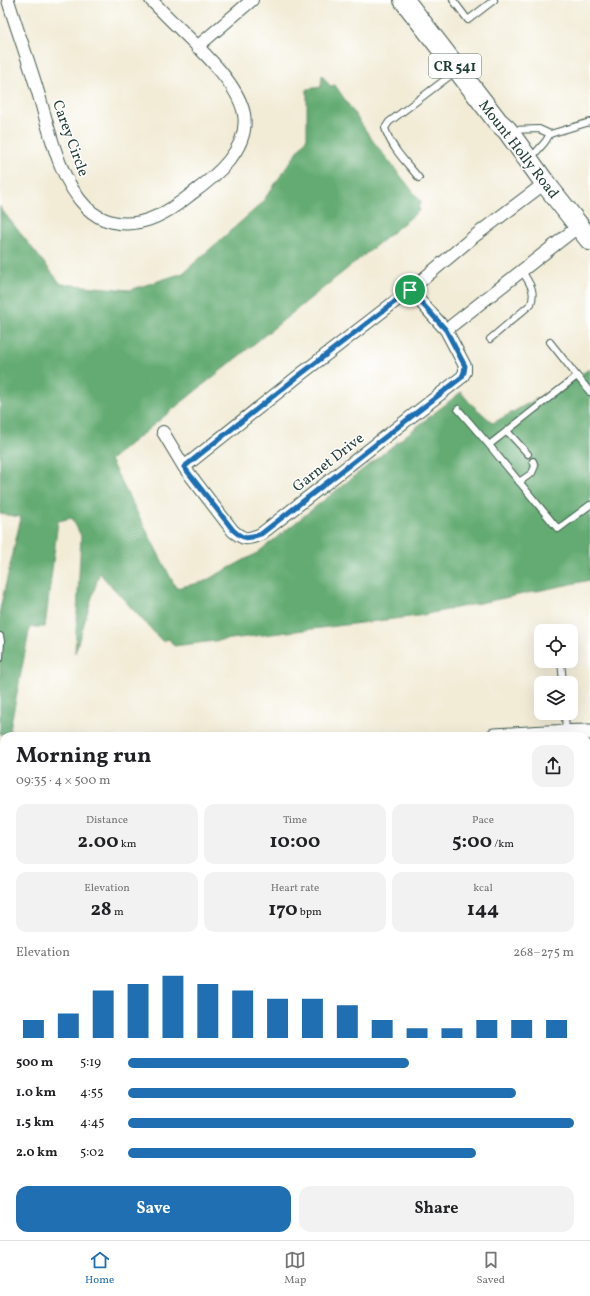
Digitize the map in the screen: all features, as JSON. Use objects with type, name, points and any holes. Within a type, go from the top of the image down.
[{"type":"highway","name":"Mount Holly Road","points":[[404,0],[498,122],[507,130],[545,183],[585,233]]},
{"type":"street","name":"Carey Circle","points":[[8,0],[38,91],[54,146],[67,179],[79,199],[87,208],[96,216],[116,223],[139,223],[150,220],[178,204],[217,174],[228,162],[237,147],[243,132],[244,115],[239,98],[225,78],[151,0]]},
{"type":"street","points":[[197,47],[252,0]]},
{"type":"street","points":[[184,467],[410,290],[486,227],[545,183]]},
{"type":"street","points":[[446,330],[522,271],[585,233]]},
{"type":"street","name":"Garnet Drive","points":[[163,432],[184,467],[233,530],[243,538],[249,539],[261,534],[462,377],[465,366],[446,330],[410,290]]},
{"type":"lane","points":[[453,0],[468,20],[494,0]]},
{"type":"lane","points":[[419,178],[388,137],[386,128],[389,122],[458,69]]},
{"type":"lane","points":[[507,130],[539,129],[550,134],[590,122]]},
{"type":"lane","points":[[528,160],[545,142],[550,134]]},
{"type":"lane","points":[[490,339],[531,304],[533,291],[522,271]]},
{"type":"lane","points":[[550,342],[590,392]]},
{"type":"lane","points":[[489,445],[577,376]]},
{"type":"lane","points":[[458,409],[558,528],[590,505]]},
{"type":"lane","points":[[507,431],[528,454]]},
{"type":"lane","points":[[520,482],[532,473],[535,466],[533,461]]},
{"type":"lane","points":[[0,636],[0,658]]},
{"type":"lane","points":[[565,720],[566,732]]},
{"type":"green space","points":[[322,75],[330,86],[335,85],[373,141],[422,203],[418,206],[420,210],[110,460],[176,588],[203,582],[257,553],[461,392],[469,402],[493,423],[590,369],[590,580],[418,616],[174,646],[169,639],[162,641],[102,576],[100,571],[75,653],[81,536],[72,518],[58,521],[45,627],[30,627],[9,732],[0,732],[0,609],[21,517],[0,514],[0,206],[61,284],[130,290],[183,273],[261,204],[307,138],[307,89],[321,87]]},
{"type":"route","points":[[410,290],[446,330],[465,366],[462,377],[261,534],[249,539],[238,535],[184,467],[410,290]]}]
